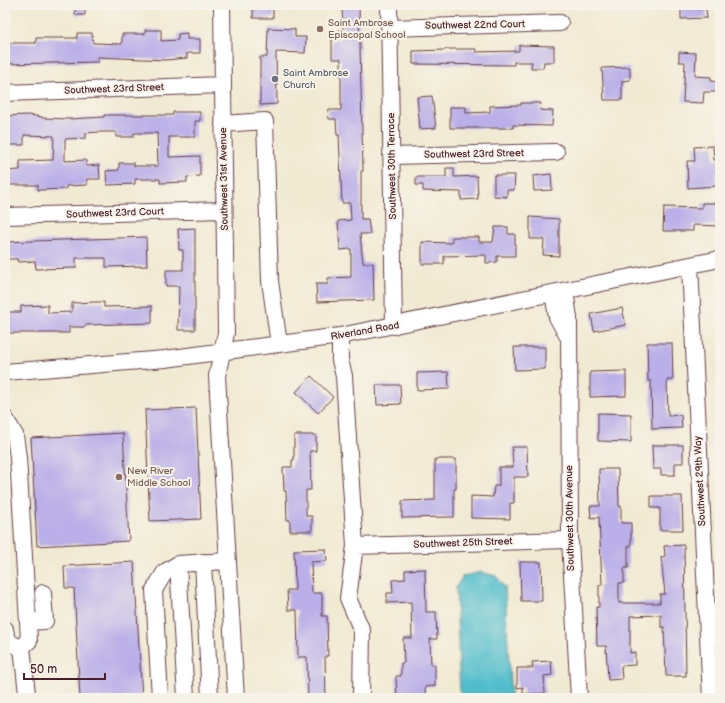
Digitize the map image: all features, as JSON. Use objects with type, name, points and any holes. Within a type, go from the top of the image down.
[{"type":"street","name":"Southwest 31st Avenue","points":[[222,5],[226,333],[217,376],[236,698]]},
{"type":"street","name":"Southwest 30th Terrace","points":[[389,5],[394,326]]},
{"type":"street","name":"Southwest 22nd Court","points":[[389,28],[560,23]]},
{"type":"street","name":"Southwest 23rd Street","points":[[5,93],[223,85]]},
{"type":"street","points":[[223,124],[265,121],[270,281],[279,344]]},
{"type":"street","name":"Southwest 23rd Street","points":[[391,156],[556,152]]},
{"type":"street","name":"Southwest 23rd Court","points":[[5,216],[224,210]]},
{"type":"street","name":"Riverland Road","points":[[5,372],[113,364],[222,352],[344,336],[720,259]]},
{"type":"street","name":"Southwest 29th Way","points":[[690,265],[711,698]]},
{"type":"street","name":"Southwest 30th Avenue","points":[[559,292],[557,317],[569,338],[570,540],[579,698]]},
{"type":"street","points":[[344,336],[350,370],[344,376],[356,546],[348,598],[362,631],[361,698]]},
{"type":"street","points":[[5,418],[15,436],[11,453],[29,641],[22,647]]},
{"type":"street","name":"Southwest 25th Street","points":[[356,546],[570,540]]},
{"type":"street","points":[[160,698],[154,590],[165,572],[178,564],[227,561]]},
{"type":"street","points":[[203,562],[210,698]]},
{"type":"street","points":[[178,564],[186,698]]},
{"type":"street","points":[[28,622],[45,622],[43,593]]},
{"type":"street","points":[[5,629],[6,637],[9,642],[16,646],[22,647]]},
{"type":"street","points":[[22,647],[27,694]]},
{"type":"water","points":[[481,572],[496,576],[505,587],[511,698],[460,698],[456,587],[463,576]]},
{"type":"building","points":[[75,5],[85,5],[85,15],[75,15]]},
{"type":"building","points":[[253,5],[273,5],[273,18],[253,18]]},
{"type":"building","points":[[342,5],[359,5],[363,171],[361,171],[361,219],[368,219],[370,234],[360,234],[363,263],[373,263],[374,300],[317,302],[316,284],[328,284],[328,278],[351,277],[351,249],[340,250],[338,221],[351,220],[350,203],[342,203],[339,135],[337,135],[336,119],[329,119],[328,110],[341,110],[341,59],[332,59],[332,39],[340,39],[339,30],[343,30]]},
{"type":"building","points":[[681,5],[697,5],[697,9],[706,9],[707,18],[681,19]]},
{"type":"building","points":[[268,28],[295,29],[295,37],[306,37],[305,53],[276,52],[277,104],[260,105],[260,57],[267,57]]},
{"type":"building","points":[[145,30],[161,30],[161,41],[178,40],[178,34],[187,33],[187,39],[200,39],[200,53],[187,53],[187,58],[166,60],[97,57],[98,62],[5,64],[5,43],[36,43],[36,38],[77,38],[77,33],[92,33],[93,43],[122,44],[122,34],[145,34]]},
{"type":"building","points":[[519,45],[554,46],[554,62],[544,62],[543,68],[531,68],[532,62],[514,62],[514,65],[413,64],[413,51],[476,49],[476,52],[519,51]]},
{"type":"building","points":[[679,52],[696,53],[695,76],[711,77],[711,81],[720,82],[719,92],[704,92],[703,103],[683,102],[685,62],[679,62]]},
{"type":"building","points":[[630,67],[630,80],[622,81],[622,100],[604,100],[602,68]]},
{"type":"building","points":[[432,96],[436,128],[420,129],[417,97]]},
{"type":"building","points":[[521,103],[541,103],[540,110],[553,111],[552,126],[513,125],[513,128],[450,128],[450,107],[466,107],[466,113],[490,112],[490,106],[521,105]]},
{"type":"building","points":[[173,112],[200,112],[200,121],[195,121],[195,137],[169,137],[169,157],[200,156],[200,176],[187,177],[187,182],[160,183],[160,179],[135,179],[135,184],[107,185],[106,171],[119,170],[119,163],[134,163],[134,166],[158,166],[157,133],[134,133],[134,137],[116,137],[116,132],[98,132],[86,133],[86,138],[65,139],[65,161],[86,160],[86,166],[99,165],[100,179],[87,179],[87,185],[66,186],[66,189],[38,190],[38,185],[5,185],[5,171],[20,170],[20,161],[53,160],[54,136],[24,135],[24,145],[9,145],[9,128],[5,128],[5,116],[29,115],[42,118],[70,119],[104,117],[104,115],[173,115]]},
{"type":"building","points":[[713,146],[714,160],[720,160],[720,172],[716,172],[717,186],[688,188],[687,161],[695,161],[694,147]]},
{"type":"building","points":[[446,168],[454,168],[454,177],[477,176],[478,199],[461,200],[461,192],[423,191],[423,185],[416,185],[416,177],[446,177]]},
{"type":"building","points":[[551,174],[552,190],[534,191],[533,176]]},
{"type":"building","points":[[494,175],[515,175],[514,190],[507,190],[507,197],[494,196]]},
{"type":"building","points":[[702,203],[720,203],[720,226],[693,225],[693,231],[663,231],[664,207],[702,208]]},
{"type":"building","points":[[530,217],[559,219],[559,256],[543,255],[544,239],[530,239]]},
{"type":"building","points":[[495,227],[508,227],[508,234],[515,234],[515,256],[497,256],[497,262],[486,263],[486,255],[444,256],[444,264],[422,264],[422,242],[452,243],[452,237],[479,237],[479,242],[493,242]]},
{"type":"building","points":[[195,228],[195,330],[178,330],[179,286],[166,286],[166,270],[183,270],[183,250],[179,250],[178,229]]},
{"type":"building","points":[[146,237],[147,266],[106,267],[106,258],[76,258],[76,268],[36,269],[35,261],[18,262],[17,259],[5,259],[5,242]]},
{"type":"building","points":[[104,302],[104,307],[152,306],[152,323],[85,325],[85,327],[69,327],[69,333],[5,333],[5,312],[21,312],[21,306],[48,305],[48,313],[72,312],[72,303]]},
{"type":"building","points":[[622,308],[626,325],[594,331],[591,314]]},
{"type":"building","points":[[647,343],[672,343],[673,380],[667,380],[668,416],[681,415],[682,428],[652,429],[651,381],[648,381]]},
{"type":"building","points":[[514,347],[545,347],[545,369],[515,370]]},
{"type":"building","points":[[626,371],[626,396],[590,397],[590,372]]},
{"type":"building","points":[[448,372],[449,389],[417,390],[417,373]]},
{"type":"building","points":[[311,376],[333,397],[318,413],[296,392]]},
{"type":"building","points":[[376,385],[400,385],[401,404],[377,405]]},
{"type":"building","points":[[196,408],[201,519],[150,521],[145,410]]},
{"type":"building","points":[[598,413],[631,414],[631,442],[598,441]]},
{"type":"building","points":[[123,433],[129,541],[37,546],[31,438]]},
{"type":"building","points":[[294,435],[316,435],[316,451],[310,451],[311,490],[306,490],[306,516],[312,516],[312,531],[290,531],[290,520],[287,520],[283,467],[292,467],[292,460],[294,460]]},
{"type":"building","points":[[652,445],[683,445],[683,463],[675,463],[675,475],[661,475],[661,469],[653,469]]},
{"type":"building","points":[[512,447],[527,447],[528,477],[514,477],[514,503],[510,503],[510,519],[471,518],[471,496],[493,497],[494,486],[499,486],[499,467],[513,467]]},
{"type":"building","points":[[435,459],[456,459],[454,517],[402,518],[402,501],[435,500]]},
{"type":"building","points":[[599,469],[618,469],[621,523],[631,523],[631,546],[628,546],[628,568],[624,568],[624,583],[619,583],[619,603],[660,603],[660,594],[665,594],[661,557],[665,556],[664,546],[684,545],[686,676],[666,676],[664,627],[661,627],[661,615],[630,616],[630,653],[635,652],[635,665],[621,666],[622,679],[608,680],[606,646],[597,646],[596,607],[599,607],[599,585],[602,585],[599,517],[591,518],[590,506],[600,506]]},
{"type":"building","points":[[651,496],[682,496],[683,530],[660,530],[660,508],[651,508]]},
{"type":"building","points":[[326,549],[327,561],[311,562],[312,593],[322,593],[322,616],[327,616],[328,656],[325,656],[326,698],[308,698],[307,657],[298,657],[297,610],[288,610],[287,590],[295,590],[294,550]]},
{"type":"building","points":[[134,562],[142,698],[80,698],[74,588],[65,588],[64,566]]},
{"type":"building","points":[[520,562],[541,562],[542,601],[521,601]]},
{"type":"building","points":[[425,569],[426,612],[436,612],[437,639],[430,639],[431,665],[435,665],[435,686],[425,687],[426,698],[397,698],[396,676],[401,676],[401,663],[404,663],[403,638],[412,638],[411,602],[387,603],[387,593],[393,593],[392,580],[405,579],[405,570]]},
{"type":"building","points":[[551,661],[552,675],[544,676],[545,693],[523,694],[523,687],[517,688],[517,668],[533,668],[532,662]]},
{"type":"place","name":"Saint Ambrose Episcopal School","points":[[320,29]]},
{"type":"place","name":"Saint Ambrose Church","points":[[275,79]]},
{"type":"place","name":"New River Middle School","points":[[119,477]]}]
